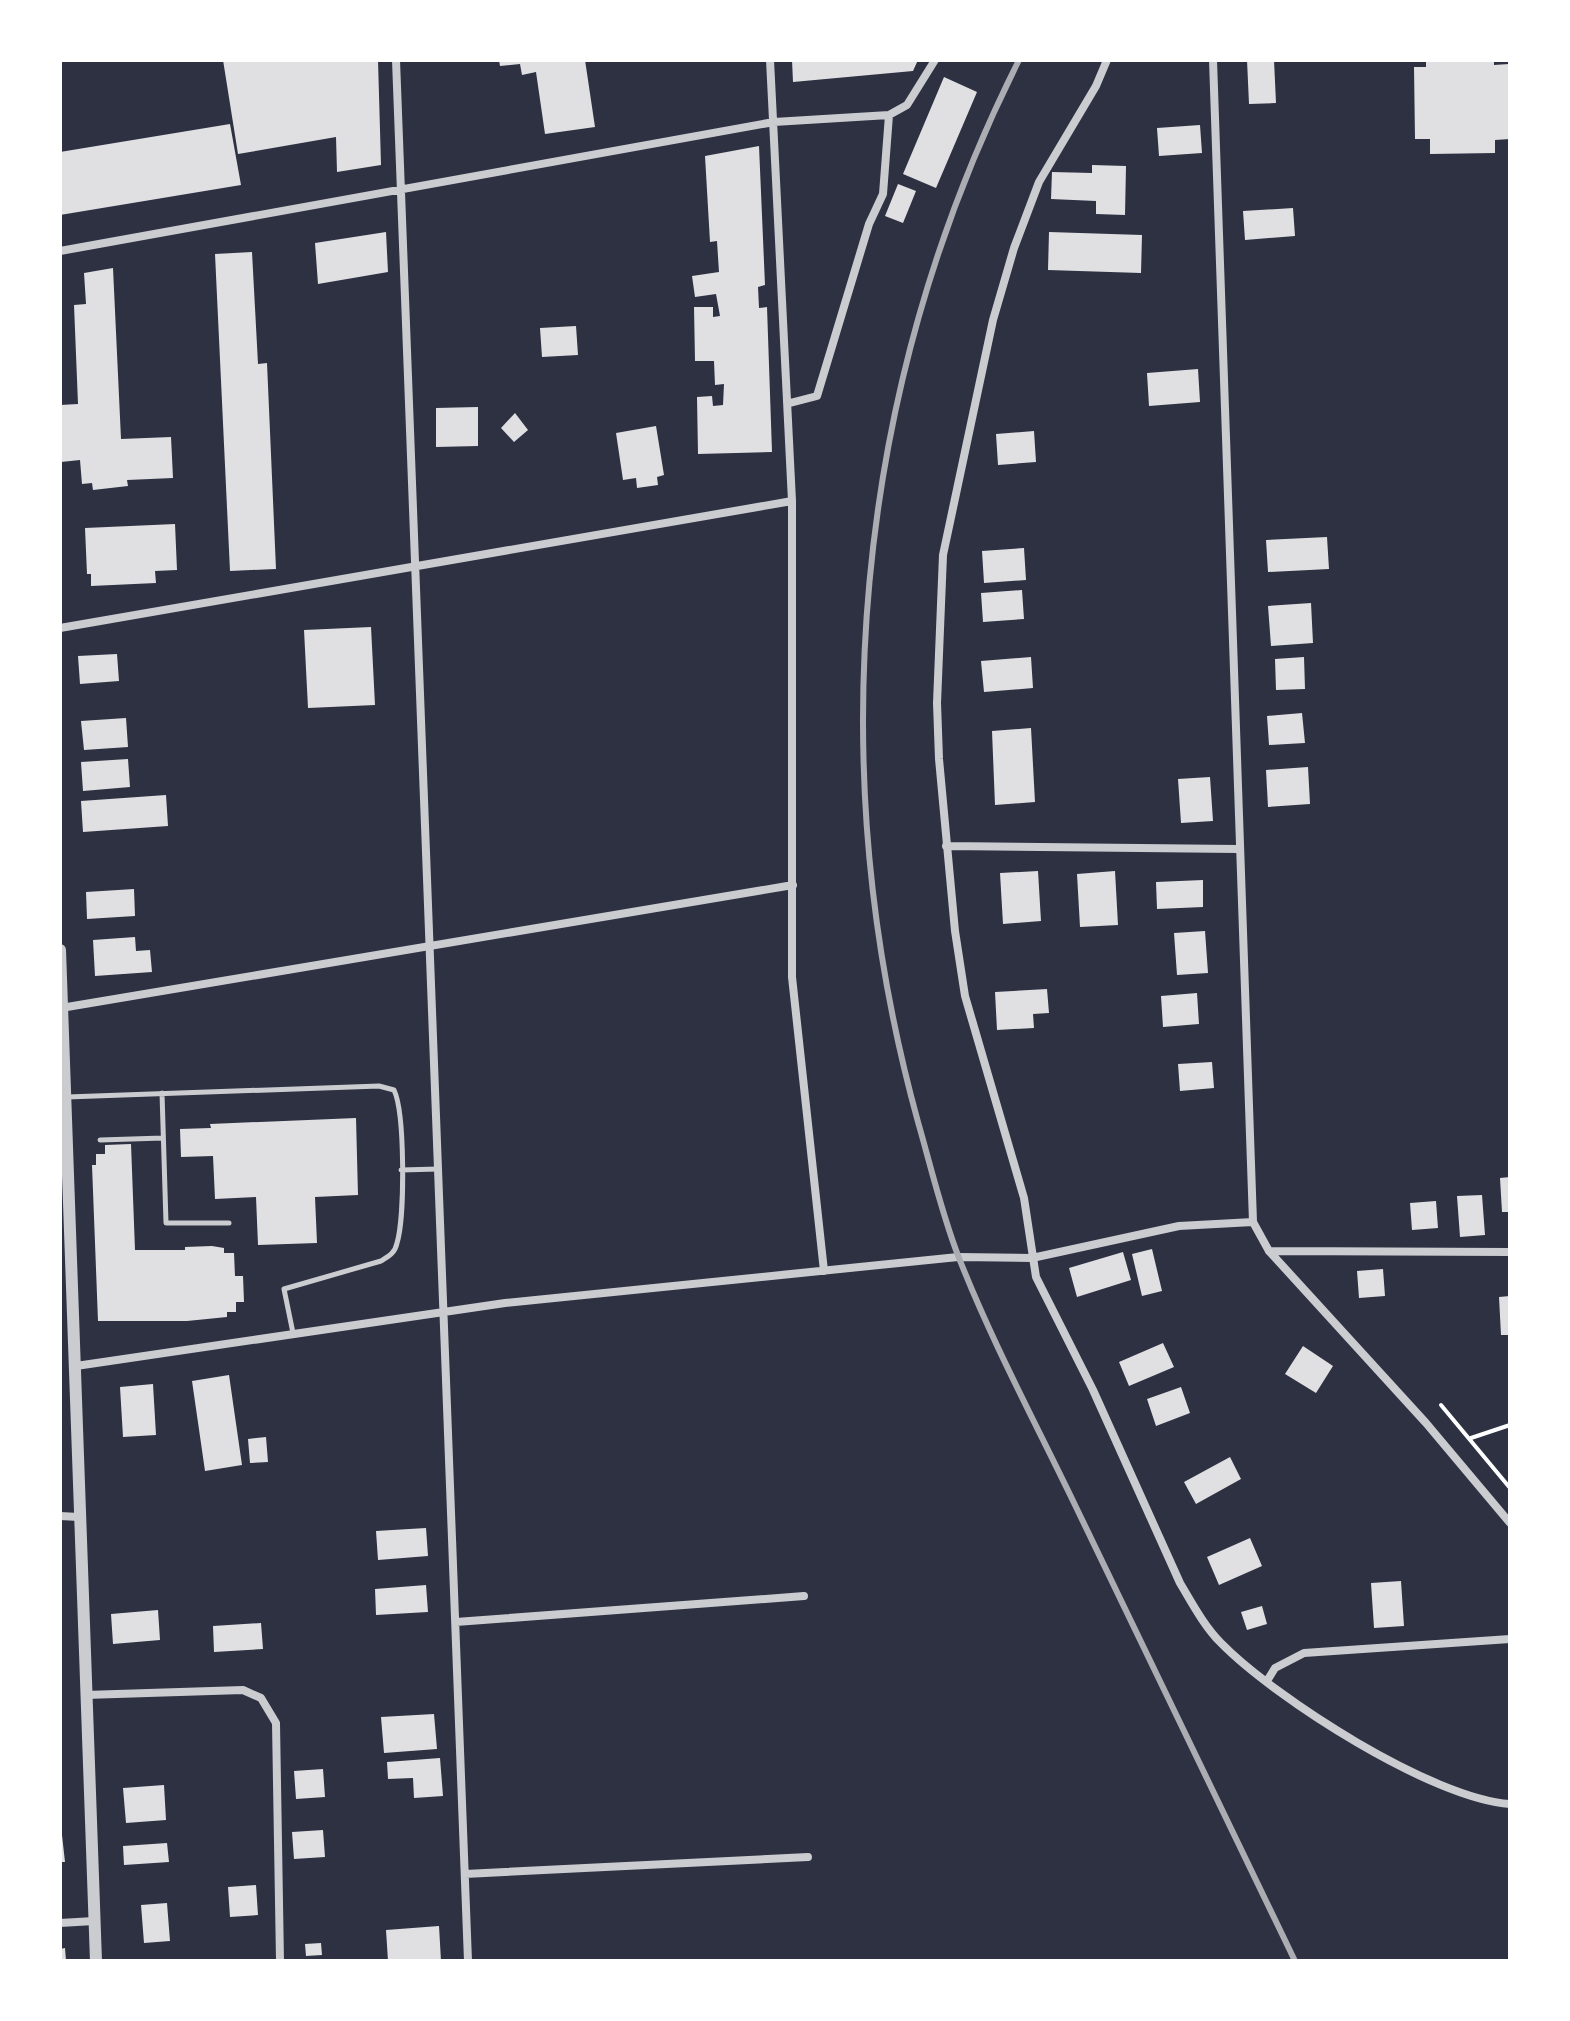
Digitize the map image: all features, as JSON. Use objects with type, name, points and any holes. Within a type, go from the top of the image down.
[{"type":"street","points":[[396,60],[468,1961]]},
{"type":"street","points":[[770,60],[790,403],[795,1020],[824,1271]]},
{"type":"street","points":[[60,251],[774,122],[889,115],[907,105],[935,60]]},
{"type":"street","points":[[1107,60],[1096,86],[1039,182],[1014,248],[967,431],[943,555],[939,621],[939,759],[946,846],[965,996],[1024,1198],[1036,1277],[1093,1390],[1180,1583],[1219,1641],[1267,1681],[1420,1778],[1474,1798],[1510,1804]]},
{"type":"street","points":[[1213,60],[1253,1222],[1269,1251],[1426,1423],[1510,1523]]},
{"type":"street","points":[[790,403],[817,396],[869,224],[883,194],[889,115]]},
{"type":"street","points":[[60,628],[792,501]]},
{"type":"street","points":[[946,846],[1238,849]]},
{"type":"street","points":[[61,1008],[793,885]]},
{"type":"street","points":[[60,950],[96,1961]]},
{"type":"street","points":[[76,1366],[445,1310],[958,1257],[1032,1258],[1179,1226],[1253,1222]]},
{"type":"street","points":[[1269,1251],[1510,1252]]},
{"type":"street","points":[[60,1516],[79,1517]]},
{"type":"street","points":[[456,1622],[804,1596]]},
{"type":"street","points":[[1267,1681],[1275,1668],[1304,1653],[1510,1639]]},
{"type":"street","points":[[85,1695],[243,1690],[268,1705],[276,1723],[280,1961]]},
{"type":"street","points":[[465,1874],[808,1857]]},
{"type":"street","points":[[60,1923],[94,1921]]},
{"type":"lane","points":[[66,1097],[379,1086],[394,1090],[400,1103],[401,1170],[398,1242],[394,1253],[381,1261],[284,1289],[294,1334]]},
{"type":"lane","points":[[162,1093],[166,1223],[229,1223]]},
{"type":"lane","points":[[100,1140],[163,1138]]},
{"type":"lane","points":[[401,1170],[439,1169]]},
{"type":"path","points":[[1441,1405],[1510,1488]]},
{"type":"path","points":[[1470,1439],[1510,1425]]},
{"type":"building","points":[[223,60],[378,60],[381,165],[337,172],[336,137],[238,154]]},
{"type":"building","points":[[499,60],[585,60],[595,127],[545,134],[536,72],[522,75],[520,64],[500,66]]},
{"type":"building","points":[[792,60],[918,60],[913,71],[793,82]]},
{"type":"building","points":[[1247,60],[1274,60],[1276,103],[1249,104]]},
{"type":"building","points":[[1426,60],[1494,60],[1494,65],[1509,64],[1510,139],[1495,140],[1495,153],[1430,154],[1430,139],[1415,139],[1414,67],[1426,67]]},
{"type":"building","points":[[944,77],[977,92],[936,188],[903,174]]},
{"type":"building","points":[[230,124],[241,185],[60,215],[60,152]]},
{"type":"building","points":[[1200,125],[1202,153],[1159,156],[1157,128]]},
{"type":"building","points":[[759,146],[765,285],[758,287],[759,308],[767,307],[772,452],[698,454],[697,397],[712,396],[713,406],[723,405],[724,384],[715,385],[714,361],[695,361],[694,307],[713,307],[713,317],[720,316],[716,294],[695,297],[692,276],[719,272],[717,241],[710,242],[705,156]]},
{"type":"building","points":[[1092,165],[1126,166],[1125,215],[1096,214],[1096,201],[1051,199],[1052,172],[1092,173]]},
{"type":"building","points":[[898,184],[916,191],[903,223],[885,216]]},
{"type":"building","points":[[1293,208],[1295,236],[1245,240],[1243,211]]},
{"type":"building","points":[[386,232],[388,272],[318,284],[315,243]]},
{"type":"building","points":[[1049,232],[1142,235],[1141,273],[1048,270]]},
{"type":"building","points":[[252,252],[258,364],[267,363],[276,569],[230,571],[215,254]]},
{"type":"building","points":[[113,268],[121,439],[171,437],[173,478],[127,480],[128,486],[93,490],[92,483],[82,484],[80,460],[61,462],[60,405],[78,404],[74,305],[86,304],[84,273]]},
{"type":"building","points":[[576,326],[578,355],[542,357],[540,328]]},
{"type":"building","points":[[1198,369],[1200,402],[1149,406],[1147,373]]},
{"type":"building","points":[[478,407],[478,446],[436,447],[436,408]]},
{"type":"building","points":[[515,413],[528,430],[514,442],[501,428]]},
{"type":"building","points":[[656,426],[664,475],[657,477],[658,485],[637,488],[636,478],[623,480],[616,433]]},
{"type":"building","points":[[1034,431],[1036,462],[998,465],[996,434]]},
{"type":"building","points":[[175,524],[177,570],[155,571],[156,583],[91,586],[91,574],[87,574],[85,528]]},
{"type":"building","points":[[1327,537],[1329,569],[1268,572],[1266,540]]},
{"type":"building","points":[[1024,548],[1026,580],[984,583],[982,551]]},
{"type":"building","points":[[1022,590],[1024,619],[983,622],[981,593]]},
{"type":"building","points":[[1311,603],[1313,643],[1271,646],[1268,606]]},
{"type":"building","points":[[371,627],[375,705],[308,708],[304,630]]},
{"type":"building","points":[[117,654],[119,681],[80,684],[78,656]]},
{"type":"building","points":[[1031,657],[1033,688],[984,692],[981,661]]},
{"type":"building","points":[[1304,657],[1305,689],[1276,690],[1275,659]]},
{"type":"building","points":[[1302,713],[1305,743],[1269,745],[1267,716]]},
{"type":"building","points":[[126,718],[128,747],[84,750],[81,721]]},
{"type":"building","points":[[1031,728],[1035,802],[995,805],[992,731]]},
{"type":"building","points":[[128,759],[130,787],[83,791],[81,762]]},
{"type":"building","points":[[1308,767],[1310,804],[1268,807],[1266,770]]},
{"type":"building","points":[[1210,777],[1213,821],[1181,823],[1178,779]]},
{"type":"building","points":[[166,795],[168,826],[83,832],[81,801]]},
{"type":"building","points":[[1038,871],[1041,921],[1003,924],[1000,873]]},
{"type":"building","points":[[1115,871],[1118,925],[1080,927],[1077,874]]},
{"type":"building","points":[[1203,880],[1203,907],[1157,909],[1156,882]]},
{"type":"building","points":[[134,889],[135,916],[87,919],[86,892]]},
{"type":"building","points":[[1205,931],[1208,973],[1177,975],[1174,933]]},
{"type":"building","points":[[135,937],[136,951],[150,950],[152,972],[95,976],[93,940]]},
{"type":"building","points":[[1047,989],[1049,1013],[1033,1014],[1034,1028],[997,1030],[995,992]]},
{"type":"building","points":[[1197,993],[1199,1024],[1163,1027],[1161,996]]},
{"type":"building","points":[[1212,1062],[1214,1088],[1180,1091],[1178,1064]]},
{"type":"building","points":[[356,1118],[358,1195],[315,1197],[317,1243],[258,1245],[256,1197],[215,1199],[213,1156],[181,1157],[180,1129],[211,1128],[210,1124]]},
{"type":"building","points":[[131,1144],[135,1250],[185,1250],[185,1247],[212,1246],[224,1248],[224,1253],[234,1253],[235,1276],[243,1276],[244,1302],[236,1302],[236,1312],[227,1312],[227,1317],[187,1321],[98,1321],[92,1165],[96,1165],[96,1154],[105,1154],[105,1145]]},
{"type":"building","points":[[1510,1177],[1510,1212],[1502,1212],[1500,1178]]},
{"type":"building","points":[[1482,1195],[1485,1235],[1460,1237],[1457,1196]]},
{"type":"building","points":[[1436,1201],[1438,1228],[1412,1230],[1410,1203]]},
{"type":"building","points":[[1152,1249],[1162,1291],[1142,1296],[1132,1254]]},
{"type":"building","points":[[1123,1252],[1131,1280],[1077,1297],[1069,1268]]},
{"type":"building","points":[[1383,1269],[1385,1296],[1359,1298],[1357,1271]]},
{"type":"building","points":[[1510,1296],[1510,1335],[1501,1335],[1499,1297]]},
{"type":"building","points":[[1163,1343],[1174,1367],[1129,1386],[1119,1362]]},
{"type":"building","points":[[1303,1346],[1333,1366],[1316,1393],[1285,1374]]},
{"type":"building","points":[[229,1375],[242,1465],[205,1471],[192,1381]]},
{"type":"building","points":[[153,1384],[156,1435],[123,1437],[120,1387]]},
{"type":"building","points":[[1181,1387],[1190,1413],[1156,1426],[1147,1399]]},
{"type":"building","points":[[266,1437],[268,1462],[250,1463],[248,1439]]},
{"type":"building","points":[[1230,1457],[1241,1479],[1196,1504],[1184,1482]]},
{"type":"building","points":[[426,1528],[428,1556],[378,1560],[376,1531]]},
{"type":"building","points":[[1250,1538],[1262,1566],[1219,1585],[1207,1557]]},
{"type":"building","points":[[1401,1581],[1404,1626],[1374,1628],[1371,1583]]},
{"type":"building","points":[[426,1585],[428,1612],[376,1615],[375,1589]]},
{"type":"building","points":[[1262,1606],[1267,1624],[1247,1630],[1241,1612]]},
{"type":"building","points":[[158,1610],[160,1640],[113,1644],[111,1614]]},
{"type":"building","points":[[261,1623],[263,1649],[214,1652],[213,1626]]},
{"type":"building","points":[[434,1714],[437,1749],[384,1753],[381,1717]]},
{"type":"building","points":[[440,1758],[443,1796],[414,1798],[413,1778],[388,1779],[387,1762]]},
{"type":"building","points":[[323,1769],[325,1797],[296,1799],[294,1771]]},
{"type":"building","points":[[164,1785],[166,1820],[126,1823],[123,1788]]},
{"type":"building","points":[[60,1817],[65,1862],[60,1862]]},
{"type":"building","points":[[323,1830],[325,1857],[294,1859],[292,1832]]},
{"type":"building","points":[[167,1843],[169,1862],[124,1865],[123,1846]]},
{"type":"building","points":[[256,1885],[258,1915],[230,1917],[228,1887]]},
{"type":"building","points":[[167,1903],[170,1941],[144,1943],[141,1905]]},
{"type":"building","points":[[439,1926],[441,1961],[388,1961],[386,1930]]},
{"type":"building","points":[[321,1943],[322,1955],[306,1956],[305,1944]]},
{"type":"building","points":[[65,1948],[66,1961],[60,1961],[60,1949]]},
{"type":"railway","points":[[1019,60],[963,186],[919,315],[888,447],[870,582],[863,717],[869,853],[887,988],[937,1191],[972,1289],[1295,1961]]}]
